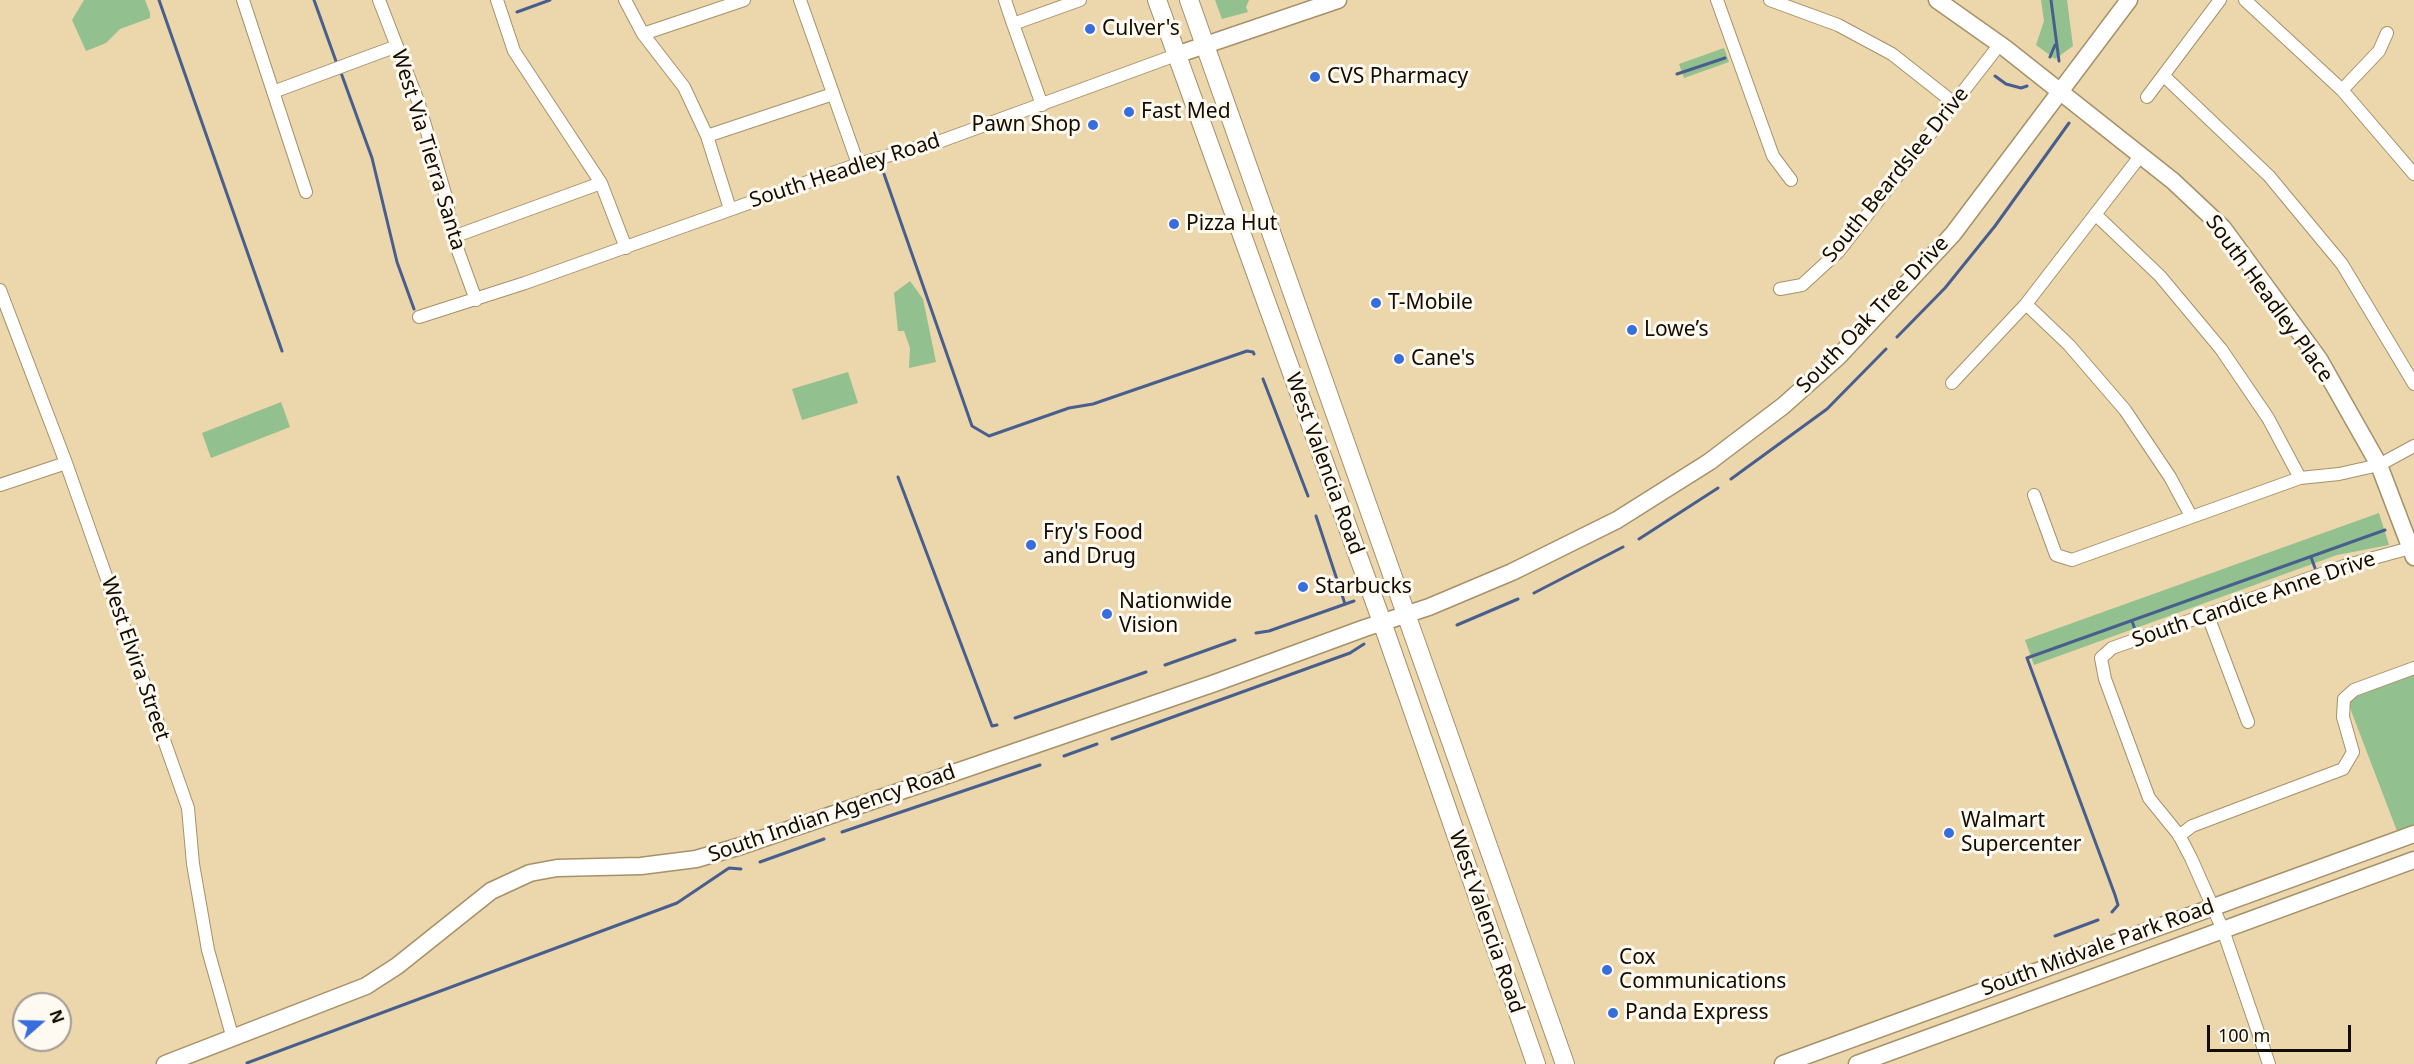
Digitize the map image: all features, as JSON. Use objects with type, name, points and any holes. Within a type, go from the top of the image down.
[{"type":"main road","name":"West Valencia Road","points":[[1157,0],[1382,622],[1536,1064]]},
{"type":"main road","name":"West Valencia Road","points":[[1189,0],[1565,1064]]},
{"type":"main road","points":[[1288,365],[1315,357]]},
{"type":"main road","points":[[1470,874],[1495,866]]},
{"type":"street","points":[[243,0],[306,192]]},
{"type":"street","name":"West Via Tierra Santa","points":[[379,0],[418,101],[446,197],[453,237],[476,300]]},
{"type":"street","points":[[497,0],[514,51],[601,183],[626,248]]},
{"type":"street","points":[[625,0],[643,33],[684,87],[707,136],[730,209]]},
{"type":"street","points":[[643,33],[744,0]]},
{"type":"street","points":[[800,0],[858,164]]},
{"type":"street","points":[[1005,0],[1042,105]]},
{"type":"street","points":[[1013,24],[1080,0]]},
{"type":"street","name":"South Headley Road","points":[[419,317],[476,300],[626,248],[858,164],[941,141],[1176,55],[1338,0]]},
{"type":"street","points":[[1770,0],[1838,25],[1892,54],[1954,103]]},
{"type":"street","name":"South Oak Tree Drive","points":[[1382,622],[1429,607],[1512,572],[1617,520],[1710,462],[1783,406],[1838,357],[1953,234],[2129,0]]},
{"type":"street","points":[[2147,97],[2220,0]]},
{"type":"street","points":[[2245,0],[2342,90],[2414,174]]},
{"type":"street","points":[[1721,1],[1773,156],[1791,180]]},
{"type":"street","points":[[1948,3],[2059,91]]},
{"type":"street","points":[[2342,90],[2379,51],[2387,33]]},
{"type":"street","name":"South Beardslee Drive","points":[[1780,290],[1802,285],[1839,251],[2000,44]]},
{"type":"street","points":[[273,92],[397,46]]},
{"type":"street","points":[[2164,76],[2269,176],[2335,255],[2414,384]]},
{"type":"street","name":"South Headley Place","points":[[2059,91],[2174,181],[2223,228],[2319,359],[2379,465],[2413,551]]},
{"type":"street","points":[[707,136],[833,94]]},
{"type":"street","points":[[1952,383],[2026,304],[2141,155]]},
{"type":"street","points":[[453,237],[601,183]]},
{"type":"street","points":[[2095,214],[2160,276],[2221,349],[2268,418],[2300,478]]},
{"type":"street","name":"West Elvira Street","points":[[0,290],[66,463],[188,808],[193,864],[208,950],[233,1039]]},
{"type":"street","points":[[2026,304],[2069,345],[2125,410],[2170,477],[2191,516]]},
{"type":"street","points":[[2034,495],[2056,555],[2072,560],[2300,478],[2339,474],[2379,465],[2414,446]]},
{"type":"street","points":[[0,485],[66,463]]},
{"type":"street","name":"South Candice Anne Drive","points":[[2179,836],[2149,798],[2105,679],[2101,658],[2112,648],[2208,616],[2343,566],[2413,551]]},
{"type":"street","points":[[2208,616],[2248,722]]},
{"type":"street","name":"South Indian Agency Road","points":[[165,1064],[366,986],[397,966],[491,891],[530,873],[556,868],[641,866],[674,862],[696,859],[741,846],[1215,683],[1382,622]]},
{"type":"street","points":[[2270,1064],[2217,918],[2179,836],[2192,826],[2343,769],[2353,752],[2343,717],[2344,699],[2354,690],[2414,668]]},
{"type":"street","name":"South Midvale Park Road","points":[[1857,1064],[2217,918],[2414,834]]},
{"type":"street","name":"South Midvale Park Road","points":[[1783,1064],[2217,918],[2414,860]]},
{"type":"green space","points":[[84,0],[145,0],[150,18],[120,29],[106,43],[86,51],[72,20]]},
{"type":"green space","points":[[1215,0],[1249,0],[1246,7],[1248,12],[1222,19]]},
{"type":"green space","points":[[2041,0],[2067,0],[2073,46],[2055,59],[2036,45],[2044,21]]},
{"type":"green space","points":[[1724,48],[1729,62],[1684,78],[1679,64]]},
{"type":"green space","points":[[910,281],[923,299],[936,362],[909,368],[910,348],[904,331],[898,331],[894,293]]},
{"type":"green space","points":[[848,372],[858,403],[802,420],[792,389]]},
{"type":"green space","points":[[281,402],[290,427],[211,458],[202,433]]},
{"type":"green space","points":[[2379,513],[2389,545],[2337,555],[2034,665],[2025,640]]},
{"type":"green space","points":[[2414,675],[2414,825],[2397,831],[2347,700]]},
{"type":"waterway","points":[[159,0],[282,351]]},
{"type":"waterway","points":[[314,0],[337,64]]},
{"type":"waterway","points":[[517,12],[550,0]]},
{"type":"waterway","points":[[2051,0],[2059,61]]},
{"type":"waterway","points":[[2050,57],[2055,45]]},
{"type":"waterway","points":[[1677,74],[1725,58]]},
{"type":"waterway","points":[[340,70],[372,158],[397,262],[414,309]]},
{"type":"waterway","points":[[1995,76],[2006,84],[2021,88],[2027,86]]},
{"type":"waterway","points":[[1897,337],[1945,288],[1995,226],[2069,123]]},
{"type":"waterway","points":[[884,174],[972,426],[989,436],[1069,408],[1093,404],[1247,351],[1254,354]]},
{"type":"waterway","points":[[1731,479],[1827,409],[1886,349]]},
{"type":"waterway","points":[[1263,379],[1308,496]]},
{"type":"waterway","points":[[898,477],[992,726],[997,725]]},
{"type":"waterway","points":[[1639,539],[1718,488]]},
{"type":"waterway","points":[[1316,516],[1345,604]]},
{"type":"waterway","points":[[2112,912],[2118,905],[2115,895],[2027,658],[2385,530]]},
{"type":"waterway","points":[[1534,593],[1623,547]]},
{"type":"waterway","points":[[2311,557],[2315,568]]},
{"type":"waterway","points":[[1457,625],[1518,599]]},
{"type":"waterway","points":[[1256,633],[1269,631],[1354,601]]},
{"type":"waterway","points":[[2132,621],[2137,635]]},
{"type":"waterway","points":[[1165,665],[1235,640]]},
{"type":"waterway","points":[[1112,739],[1350,653],[1364,644]]},
{"type":"waterway","points":[[1015,718],[1146,672]]},
{"type":"waterway","points":[[1064,756],[1097,744]]},
{"type":"waterway","points":[[842,832],[1040,765]]},
{"type":"waterway","points":[[760,862],[824,839]]},
{"type":"waterway","points":[[247,1063],[677,903],[729,868],[741,869]]},
{"type":"waterway","points":[[2055,936],[2098,920]]},
{"type":"place","name":"Culver's","points":[[1090,29]]},
{"type":"place","name":"CVS Pharmacy","points":[[1315,77]]},
{"type":"place","name":"Fast Med","points":[[1129,112]]},
{"type":"place","name":"Pawn Shop","points":[[1093,125]]},
{"type":"place","name":"Pizza Hut","points":[[1174,224]]},
{"type":"place","name":"T-Mobile","points":[[1376,303]]},
{"type":"place","name":"Lowe’s","points":[[1632,330]]},
{"type":"place","name":"Cane's","points":[[1399,359]]},
{"type":"place","name":"Fry's Food and Drug","points":[[1031,545]]},
{"type":"place","name":"Starbucks","points":[[1303,587]]},
{"type":"place","name":"Nationwide Vision","points":[[1107,614]]},
{"type":"place","name":"Walmart Supercenter","points":[[1949,833]]},
{"type":"place","name":"Cox Communications","points":[[1607,970]]},
{"type":"place","name":"Panda Express","points":[[1613,1013]]}]
